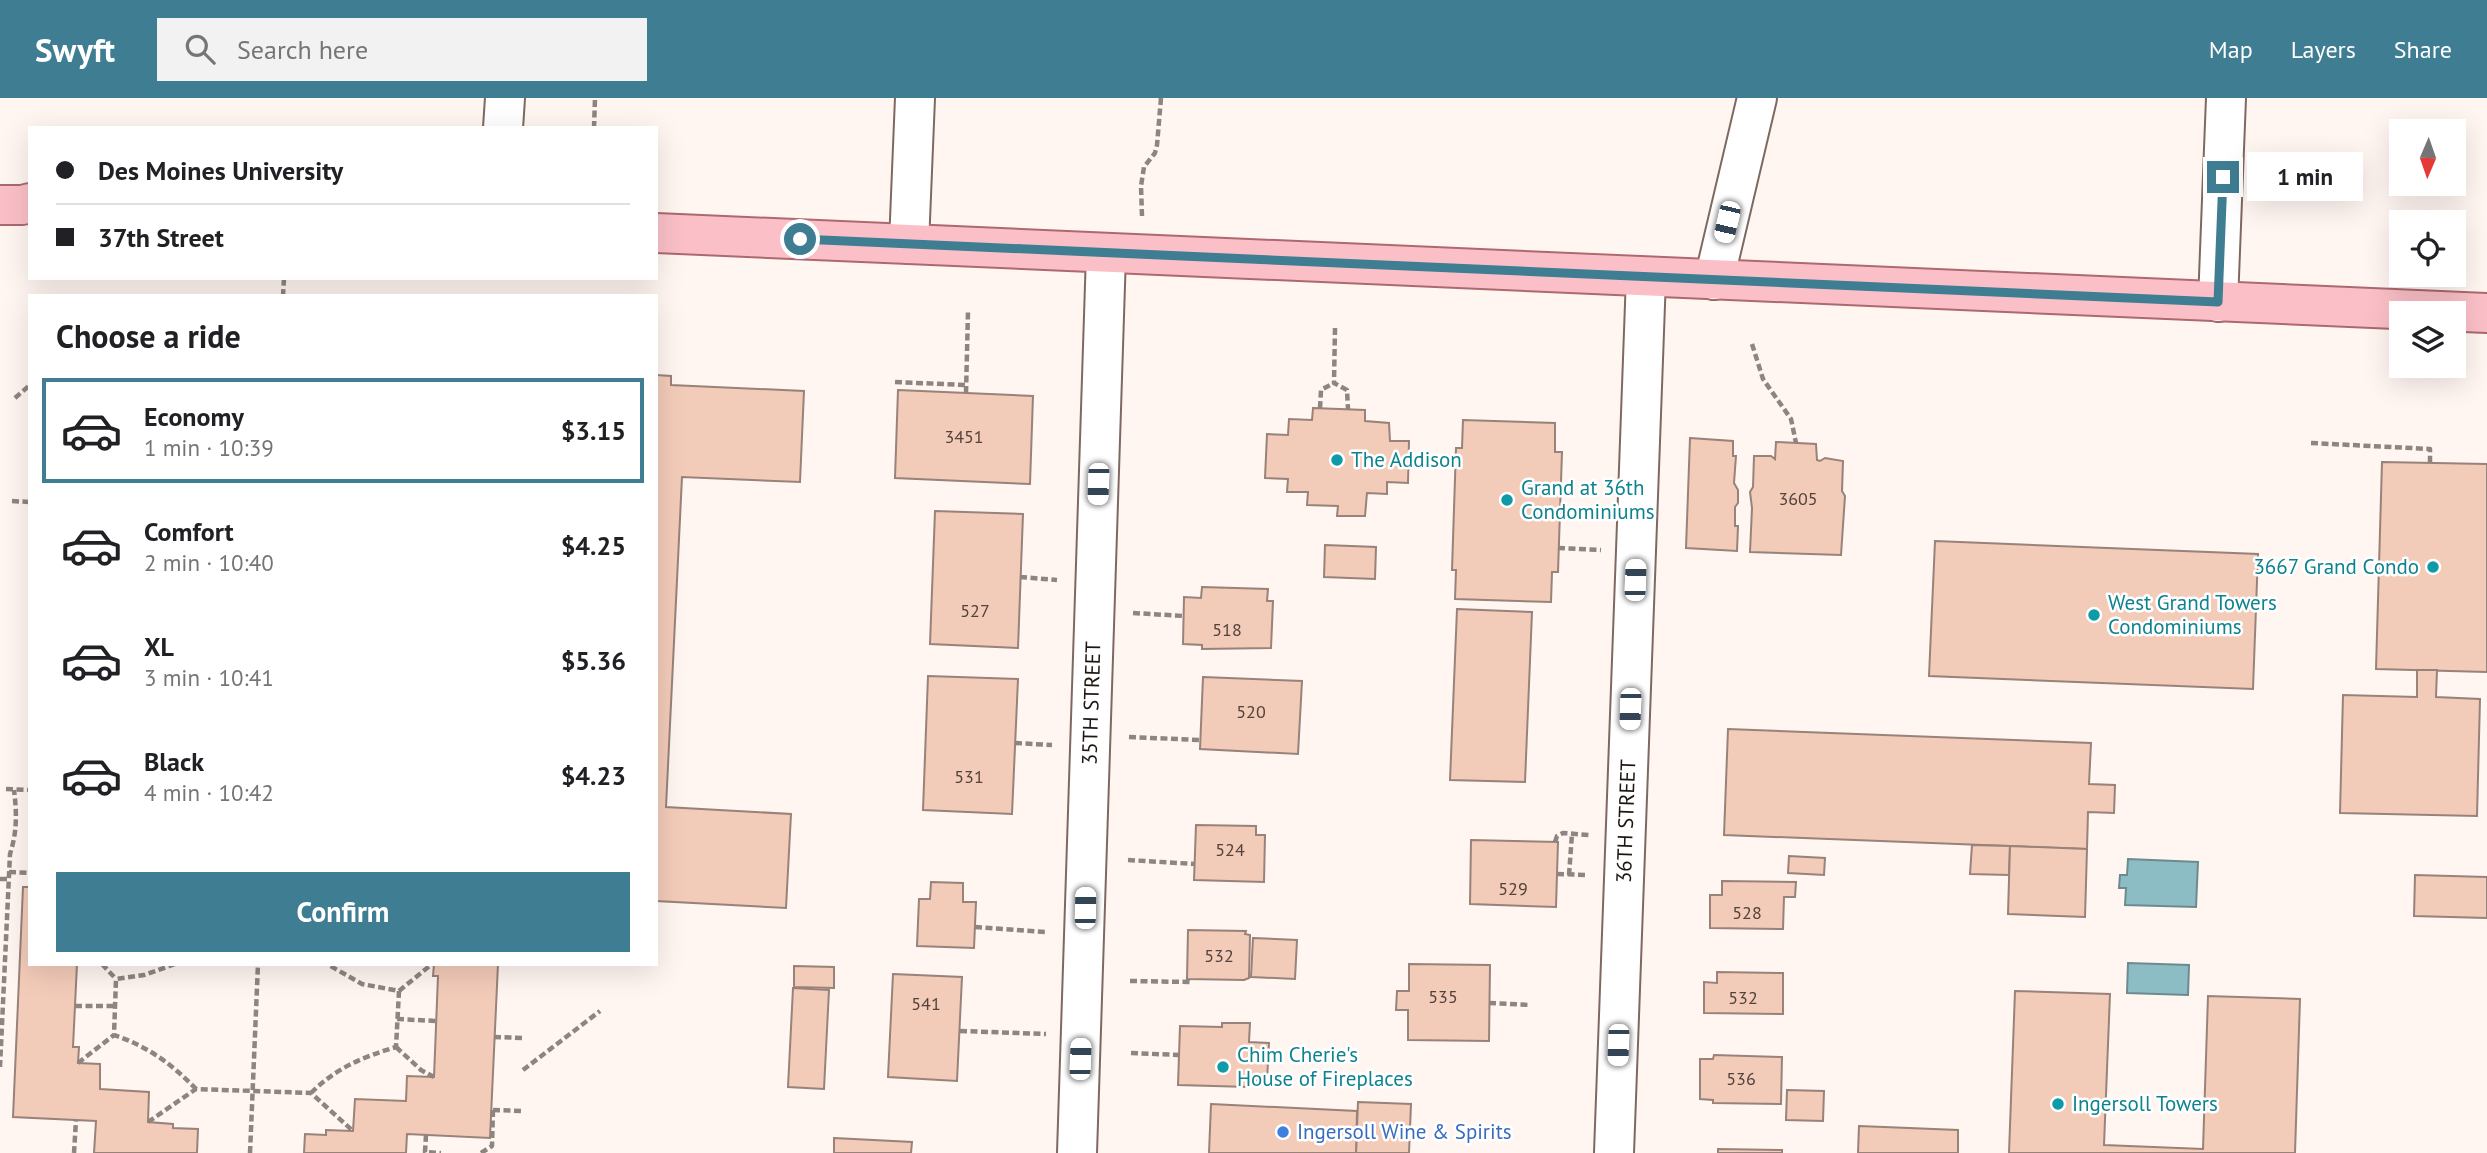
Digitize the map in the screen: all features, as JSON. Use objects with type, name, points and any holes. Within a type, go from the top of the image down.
[{"type":"main road","points":[[658,233],[2487,313]]},
{"type":"street","points":[[503,126],[505,98]]},
{"type":"street","points":[[909,244],[915,98]]},
{"type":"street","points":[[1714,280],[1757,98]]},
{"type":"street","points":[[2218,302],[2226,98]]},
{"type":"street","name":"35TH STREET","points":[[1077,1153],[1124,255]]},
{"type":"street","name":"36TH STREET","points":[[1614,1153],[1646,277]]},
{"type":"path","points":[[594,126],[595,98]]},
{"type":"path","points":[[1124,255],[1144,167],[1155,153],[1157,145],[1160,98]]},
{"type":"path","points":[[966,393],[968,311]]},
{"type":"path","points":[[1334,383],[1335,328]]},
{"type":"path","points":[[1752,344],[1763,379],[1791,419],[1796,443]]},
{"type":"path","points":[[895,382],[966,385]]},
{"type":"path","points":[[1320,408],[1321,390],[1334,383]]},
{"type":"path","points":[[1334,383],[1347,390],[1348,409]]},
{"type":"path","points":[[15,398],[28,387]]},
{"type":"path","points":[[2311,443],[2430,449],[2430,463]]},
{"type":"path","points":[[12,501],[28,502]]},
{"type":"path","points":[[1558,548],[1612,551]]},
{"type":"path","points":[[1020,577],[1062,580]]},
{"type":"path","points":[[1133,613],[1184,616]]},
{"type":"path","points":[[1129,737],[1200,740]]},
{"type":"path","points":[[1015,743],[1056,745]]},
{"type":"path","points":[[6,789],[28,790]]},
{"type":"path","points":[[0,1067],[10,854],[17,824],[14,790]]},
{"type":"path","points":[[1555,842],[1559,834],[1591,835]]},
{"type":"path","points":[[1569,874],[1572,834]]},
{"type":"path","points":[[1128,860],[1195,864]]},
{"type":"path","points":[[9,872],[28,873]]},
{"type":"path","points":[[1557,874],[1599,876]]},
{"type":"path","points":[[0,878],[9,879]]},
{"type":"path","points":[[975,927],[1050,932]]},
{"type":"path","points":[[104,966],[116,979],[114,1035]]},
{"type":"path","points":[[116,979],[144,975],[169,966]]},
{"type":"path","points":[[250,1153],[258,966]]},
{"type":"path","points":[[330,966],[362,984],[399,991]]},
{"type":"path","points":[[430,966],[399,991],[396,1047],[421,1070],[434,1077]]},
{"type":"path","points":[[1130,981],[1191,980]]},
{"type":"path","points":[[1489,1003],[1530,1005]]},
{"type":"path","points":[[75,1006],[115,1006]]},
{"type":"path","points":[[523,1070],[600,1011]]},
{"type":"path","points":[[397,1019],[436,1021]]},
{"type":"path","points":[[960,1031],[1046,1034]]},
{"type":"path","points":[[114,1035],[147,1048],[168,1062],[196,1089]]},
{"type":"path","points":[[78,1063],[114,1035]]},
{"type":"path","points":[[494,1037],[525,1038]]},
{"type":"path","points":[[311,1093],[354,1061],[396,1047]]},
{"type":"path","points":[[1131,1053],[1179,1055]]},
{"type":"path","points":[[148,1122],[196,1089],[311,1093],[354,1131]]},
{"type":"path","points":[[481,1153],[492,1146],[492,1110],[522,1111]]},
{"type":"path","points":[[74,1153],[76,1120]]},
{"type":"path","points":[[426,1135],[425,1152],[441,1153]]},
{"type":"water","points":[[2128,859],[2198,862],[2196,907],[2125,905],[2126,888],[2119,888],[2120,875],[2127,875]]},
{"type":"water","points":[[2128,963],[2189,965],[2188,995],[2127,993]]},
{"type":"building","points":[[658,375],[671,376],[671,385],[804,391],[800,482],[682,477],[666,807],[791,814],[786,908],[658,901]]},
{"type":"building","points":[[898,390],[1033,396],[1030,484],[895,478]]},
{"type":"building","name":"The Addison","points":[[1313,408],[1365,410],[1365,421],[1389,423],[1390,441],[1409,441],[1408,483],[1387,482],[1387,494],[1367,493],[1365,516],[1337,516],[1338,506],[1307,505],[1308,492],[1287,492],[1288,479],[1265,478],[1267,434],[1288,435],[1289,419],[1312,420]]},
{"type":"building","name":"Grand at 36th Condominiums","points":[[1463,420],[1555,423],[1555,452],[1562,452],[1558,572],[1552,572],[1551,602],[1455,599],[1456,570],[1452,570],[1456,448],[1462,448]]},
{"type":"building","points":[[1690,438],[1733,441],[1733,456],[1736,456],[1734,483],[1738,490],[1738,503],[1735,507],[1735,526],[1738,526],[1737,551],[1686,548]]},
{"type":"building","points":[[1776,442],[1816,444],[1817,460],[1825,458],[1843,461],[1842,491],[1845,496],[1841,555],[1750,552],[1750,492],[1753,487],[1754,456],[1771,456],[1775,459]]},
{"type":"building","name":"3667 Grand Condo","points":[[2382,462],[2487,464],[2487,672],[2376,669]]},
{"type":"building","points":[[935,511],[1023,514],[1018,648],[930,644]]},
{"type":"building","name":"West Grand Towers Condominiums","points":[[1935,541],[2258,554],[2253,689],[1929,676]]},
{"type":"building","points":[[1325,545],[1376,547],[1375,579],[1324,577]]},
{"type":"building","points":[[1202,587],[1268,589],[1267,601],[1273,601],[1271,648],[1202,649],[1202,645],[1183,644],[1184,597],[1201,598]]},
{"type":"building","points":[[1457,609],[1532,612],[1525,782],[1450,780]]},
{"type":"building","points":[[2417,670],[2437,670],[2436,697],[2480,699],[2477,816],[2340,813],[2343,695],[2417,697]]},
{"type":"building","points":[[928,676],[1018,679],[1012,814],[923,810]]},
{"type":"building","points":[[1203,677],[1302,681],[1298,754],[1200,749]]},
{"type":"building","points":[[1728,729],[2091,743],[2089,784],[2115,785],[2114,813],[2088,812],[2087,849],[1724,835]]},
{"type":"building","points":[[1196,825],[1256,826],[1256,835],[1265,835],[1264,882],[1194,880]]},
{"type":"building","points":[[1471,840],[1558,842],[1556,907],[1470,904]]},
{"type":"building","points":[[1972,845],[2010,846],[2009,875],[1970,874]]},
{"type":"building","points":[[2010,846],[2087,849],[2085,917],[2008,914]]},
{"type":"building","points":[[1789,856],[1825,858],[1824,875],[1788,873]]},
{"type":"building","points":[[2415,875],[2487,877],[2487,918],[2414,916]]},
{"type":"building","points":[[1722,881],[1796,882],[1795,897],[1784,897],[1783,929],[1710,928],[1710,895],[1722,895]]},
{"type":"building","points":[[931,882],[963,883],[963,902],[976,902],[974,948],[917,946],[919,899],[930,899]]},
{"type":"building","points":[[23,887],[28,887],[28,966],[77,966],[73,1047],[79,1047],[78,1063],[100,1064],[100,1089],[149,1092],[148,1122],[173,1124],[173,1128],[198,1129],[197,1153],[94,1153],[96,1121],[13,1117]]},
{"type":"building","points":[[1188,930],[1246,931],[1245,934],[1250,935],[1249,978],[1187,979]]},
{"type":"building","points":[[1253,938],[1297,940],[1295,979],[1251,977]]},
{"type":"building","points":[[1409,964],[1490,965],[1489,1041],[1408,1040],[1408,1010],[1396,1010],[1397,991],[1409,991]]},
{"type":"building","points":[[434,966],[498,966],[490,1138],[407,1134],[406,1153],[304,1153],[305,1134],[326,1135],[326,1130],[353,1131],[355,1099],[406,1101],[407,1076],[434,1077],[438,976],[433,976]]},
{"type":"building","points":[[794,966],[834,967],[834,988],[794,987]]},
{"type":"building","points":[[1717,972],[1783,973],[1783,1014],[1704,1013],[1704,982],[1717,983]]},
{"type":"building","points":[[893,974],[962,977],[957,1081],[888,1077]]},
{"type":"building","points":[[793,988],[829,990],[824,1089],[788,1087]]},
{"type":"building","name":"Ingersoll Towers","points":[[2015,991],[2110,994],[2104,1145],[2203,1149],[2208,996],[2300,999],[2295,1153],[2009,1153]]},
{"type":"building","name":"Chim Cherie's House of Fireplaces","points":[[1222,1023],[1250,1023],[1249,1042],[1269,1043],[1267,1081],[1250,1080],[1249,1087],[1178,1085],[1180,1026],[1222,1027]]},
{"type":"building","points":[[1714,1055],[1782,1057],[1781,1104],[1713,1103],[1713,1100],[1700,1099],[1700,1059],[1713,1059]]},
{"type":"building","points":[[1787,1090],[1824,1091],[1823,1121],[1786,1120]]},
{"type":"building","points":[[1358,1102],[1411,1104],[1409,1153],[1356,1153]]},
{"type":"building","name":"Ingersoll Wine & Spirits","points":[[1211,1104],[1357,1111],[1356,1153],[1209,1153]]},
{"type":"building","points":[[1859,1126],[1958,1130],[1958,1153],[1858,1153]]},
{"type":"building","points":[[834,1138],[912,1142],[911,1153],[834,1153]]},
{"type":"building","points":[[1718,1149],[1782,1150],[1782,1153],[1718,1153]]},
{"type":"place","name":"The Addison","points":[[1337,460]]},
{"type":"place","name":"Grand at 36th Condominiums","points":[[1507,500]]},
{"type":"place","name":"3667 Grand Condo","points":[[2433,567]]},
{"type":"place","name":"West Grand Towers Condominiums","points":[[2094,615]]},
{"type":"place","name":"Chim Cherie's House of Fireplaces","points":[[1223,1067]]},
{"type":"place","name":"Ingersoll Towers","points":[[2058,1104]]},
{"type":"place","name":"Ingersoll Wine & Spirits","points":[[1283,1132]]},
{"type":"route","points":[[800,239],[2218,302],[2223,177]]}]
